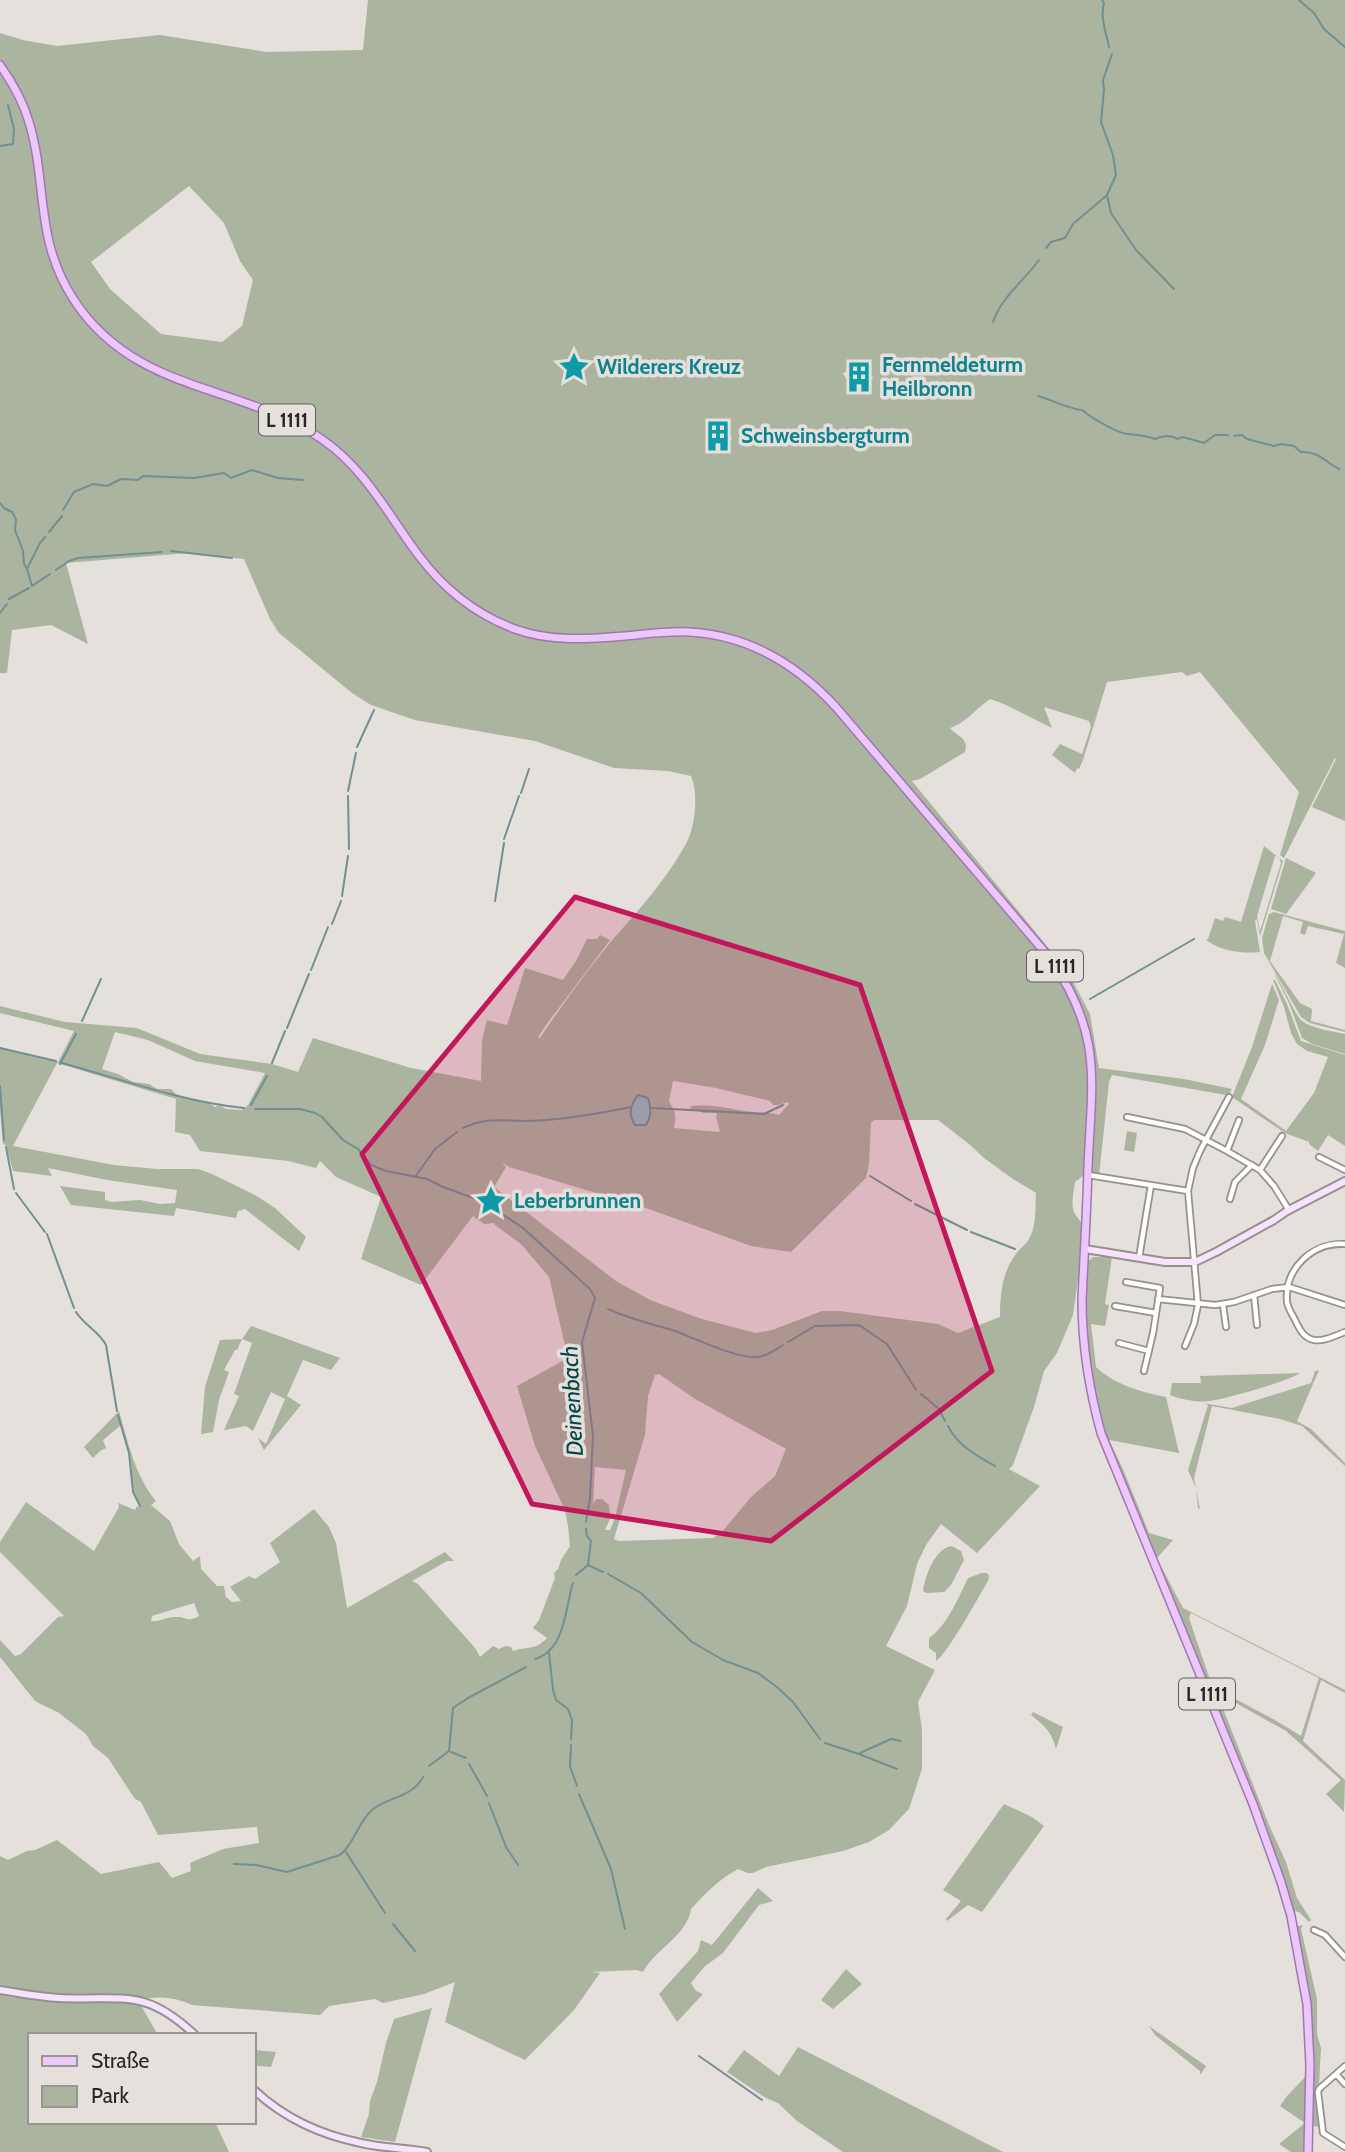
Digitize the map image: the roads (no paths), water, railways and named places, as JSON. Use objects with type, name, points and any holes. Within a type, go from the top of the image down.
[{"type":"main road","name":"L 1111","points":[[0,65],[18,94],[29,121],[44,220],[54,262],[82,311],[112,343],[160,373],[275,414],[303,427],[329,444],[348,460],[367,482],[435,575],[464,601],[490,618],[517,630],[545,637],[602,638],[674,632],[717,636],[769,654],[794,668],[816,685],[1049,957],[1065,980],[1078,1006],[1090,1048],[1093,1109],[1082,1320],[1088,1380],[1105,1445],[1257,1815],[1281,1882],[1293,1927],[1307,2004],[1310,2065],[1308,2152]]},
{"type":"main road","points":[[1084,1249],[1172,1263],[1195,1262],[1345,1181]]},
{"type":"main road","points":[[0,1990],[56,1998],[136,1999],[163,2009],[193,2033]]},
{"type":"main road","points":[[256,2092],[279,2111],[313,2129],[362,2144],[427,2152]]},
{"type":"street","points":[[1185,1346],[1198,1305],[1188,1191],[1193,1168],[1229,1097]]},
{"type":"street","points":[[1127,1117],[1185,1129],[1252,1164],[1274,1186],[1289,1210]]},
{"type":"street","points":[[1227,1150],[1239,1120]]},
{"type":"street","points":[[1260,1170],[1282,1136]]},
{"type":"street","points":[[1319,1157],[1345,1170]]},
{"type":"street","points":[[1230,1199],[1235,1182],[1252,1164]]},
{"type":"street","points":[[1088,1175],[1188,1191]]},
{"type":"street","points":[[1139,1258],[1151,1185]]},
{"type":"street","points":[[1345,1244],[1323,1247],[1309,1254],[1296,1269],[1287,1299],[1289,1308],[1307,1338],[1321,1340],[1345,1332]]},
{"type":"street","points":[[1126,1282],[1160,1288],[1144,1371]]},
{"type":"street","points":[[1158,1298],[1198,1305],[1223,1305],[1276,1288],[1289,1287],[1345,1305]]},
{"type":"street","points":[[1254,1295],[1257,1325]]},
{"type":"street","points":[[1223,1305],[1226,1326]]},
{"type":"street","points":[[1115,1306],[1156,1313]]},
{"type":"street","points":[[1119,1343],[1149,1352]]},
{"type":"street","points":[[1314,1930],[1325,1936],[1345,1957]]},
{"type":"street","points":[[1345,2066],[1318,2090],[1323,2133],[1345,2147]]},
{"type":"street","points":[[1336,2074],[1345,2084]]},
{"type":"water","points":[[638,1095],[648,1098],[649,1101],[650,1114],[646,1125],[635,1125],[631,1117],[632,1106]]},
{"type":"waterway","points":[[1102,0],[1109,47]]},
{"type":"waterway","points":[[1299,0],[1314,13],[1324,29],[1345,47]]},
{"type":"waterway","points":[[1112,54],[1103,80],[1101,122],[1113,155],[1116,175],[1107,195],[1111,213],[1136,250],[1174,289]]},
{"type":"waterway","points":[[0,146],[13,144],[14,129],[8,105]]},
{"type":"waterway","points":[[1046,248],[1051,242],[1065,238],[1073,224],[1106,196]]},
{"type":"waterway","points":[[993,322],[1007,297],[1039,260]]},
{"type":"waterway","points":[[1038,396],[1082,410],[1127,434],[1155,439],[1166,436],[1177,439],[1183,437],[1204,443],[1215,435],[1228,435]]},
{"type":"waterway","points":[[1234,436],[1242,435],[1247,439],[1274,446],[1294,446],[1301,452],[1317,455],[1339,469]]},
{"type":"waterway","points":[[63,510],[74,492],[93,484],[107,486],[121,479],[138,480],[143,476],[194,478],[224,473],[231,478],[252,470],[278,478],[303,480]]},
{"type":"waterway","points":[[0,503],[12,512],[16,519],[15,530],[32,586],[50,574]]},
{"type":"waterway","points":[[49,532],[62,516]]},
{"type":"waterway","points":[[27,569],[45,537]]},
{"type":"waterway","points":[[171,551],[232,558]]},
{"type":"waterway","points":[[56,570],[78,558],[162,552]]},
{"type":"waterway","points":[[9,599],[29,588]]},
{"type":"waterway","points":[[0,613],[7,604]]},
{"type":"waterway","points":[[357,747],[374,710]]},
{"type":"waterway","points":[[348,791],[356,753]]},
{"type":"waterway","points":[[521,793],[529,769]]},
{"type":"waterway","points":[[348,796],[349,849]]},
{"type":"waterway","points":[[504,839],[519,796]]},
{"type":"waterway","points":[[495,901],[504,843]]},
{"type":"waterway","points":[[342,896],[348,856]]},
{"type":"waterway","points":[[332,924],[341,901]]},
{"type":"waterway","points":[[311,970],[328,927]]},
{"type":"waterway","points":[[1090,999],[1194,939]]},
{"type":"waterway","points":[[287,1028],[309,974]]},
{"type":"waterway","points":[[82,1021],[101,979]]},
{"type":"waterway","points":[[272,1063],[285,1031]]},
{"type":"waterway","points":[[60,1064],[76,1034]]},
{"type":"waterway","name":"Deinenbach","points":[[0,1048],[56,1061]]},
{"type":"waterway","name":"Deinenbach","points":[[62,1063],[175,1095],[244,1108]]},
{"type":"waterway","points":[[251,1105],[267,1076]]},
{"type":"waterway","points":[[0,1086],[4,1140]]},
{"type":"waterway","points":[[652,1108],[764,1114],[783,1105]]},
{"type":"waterway","points":[[463,1128],[487,1121],[553,1119],[631,1107]]},
{"type":"waterway","name":"Deinenbach","points":[[255,1109],[300,1109],[315,1113],[343,1140],[358,1149],[371,1165],[386,1171],[427,1179],[482,1201]]},
{"type":"waterway","points":[[415,1177],[435,1149],[457,1132]]},
{"type":"waterway","points":[[6,1147],[14,1189]]},
{"type":"waterway","points":[[870,1176],[911,1201]]},
{"type":"waterway","points":[[16,1193],[45,1232]]},
{"type":"waterway","name":"Deinenbach","points":[[487,1204],[523,1228],[590,1289],[595,1298],[582,1342],[593,1436],[586,1522]]},
{"type":"waterway","points":[[915,1204],[967,1230]]},
{"type":"waterway","points":[[971,1232],[1015,1249]]},
{"type":"waterway","points":[[47,1234],[74,1308]]},
{"type":"waterway","points":[[608,1309],[740,1355],[761,1356],[783,1345]]},
{"type":"waterway","points":[[76,1312],[106,1345],[117,1411]]},
{"type":"waterway","points":[[788,1342],[815,1326],[859,1325],[887,1344],[916,1390]]},
{"type":"waterway","points":[[921,1394],[939,1409],[945,1421]]},
{"type":"waterway","points":[[118,1415],[129,1453],[133,1492],[140,1506]]},
{"type":"waterway","points":[[948,1426],[963,1445],[995,1466]]},
{"type":"waterway","name":"Deinenbach","points":[[576,1575],[588,1565],[591,1541],[586,1529]]},
{"type":"waterway","points":[[588,1565],[603,1572]]},
{"type":"waterway","points":[[608,1574],[641,1593],[692,1642],[723,1660],[758,1673],[777,1687],[793,1702],[820,1739]]},
{"type":"waterway","name":"Deinenbach","points":[[535,1659],[553,1647],[559,1637],[573,1583]]},
{"type":"waterway","points":[[549,1653],[556,1700],[568,1709],[572,1720],[571,1739]]},
{"type":"waterway","name":"Deinenbach","points":[[429,1766],[449,1751],[453,1708],[526,1667]]},
{"type":"waterway","points":[[860,1753],[891,1739],[901,1741]]},
{"type":"waterway","points":[[825,1743],[897,1769]]},
{"type":"waterway","points":[[571,1745],[570,1766],[577,1786]]},
{"type":"waterway","points":[[451,1752],[466,1758]]},
{"type":"waterway","points":[[469,1764],[487,1796]]},
{"type":"waterway","name":"Deinenbach","points":[[234,1864],[256,1865],[287,1872],[340,1855],[372,1810],[406,1793],[423,1777]]},
{"type":"waterway","points":[[579,1794],[611,1869],[625,1929]]},
{"type":"waterway","points":[[489,1803],[506,1847],[518,1865]]},
{"type":"waterway","points":[[346,1852],[385,1913]]},
{"type":"waterway","points":[[393,1924],[415,1951]]},
{"type":"waterway","points":[[699,2056],[762,2100]]},
{"type":"place","name":"Wilderers Kreuz","points":[[574,367]]},
{"type":"place","name":"Fernmeldeturm Heilbronn","points":[[859,377]]},
{"type":"place","name":"Schweinsbergturm","points":[[718,436]]},
{"type":"place","name":"Leberbrunnen","points":[[491,1201]]}]
